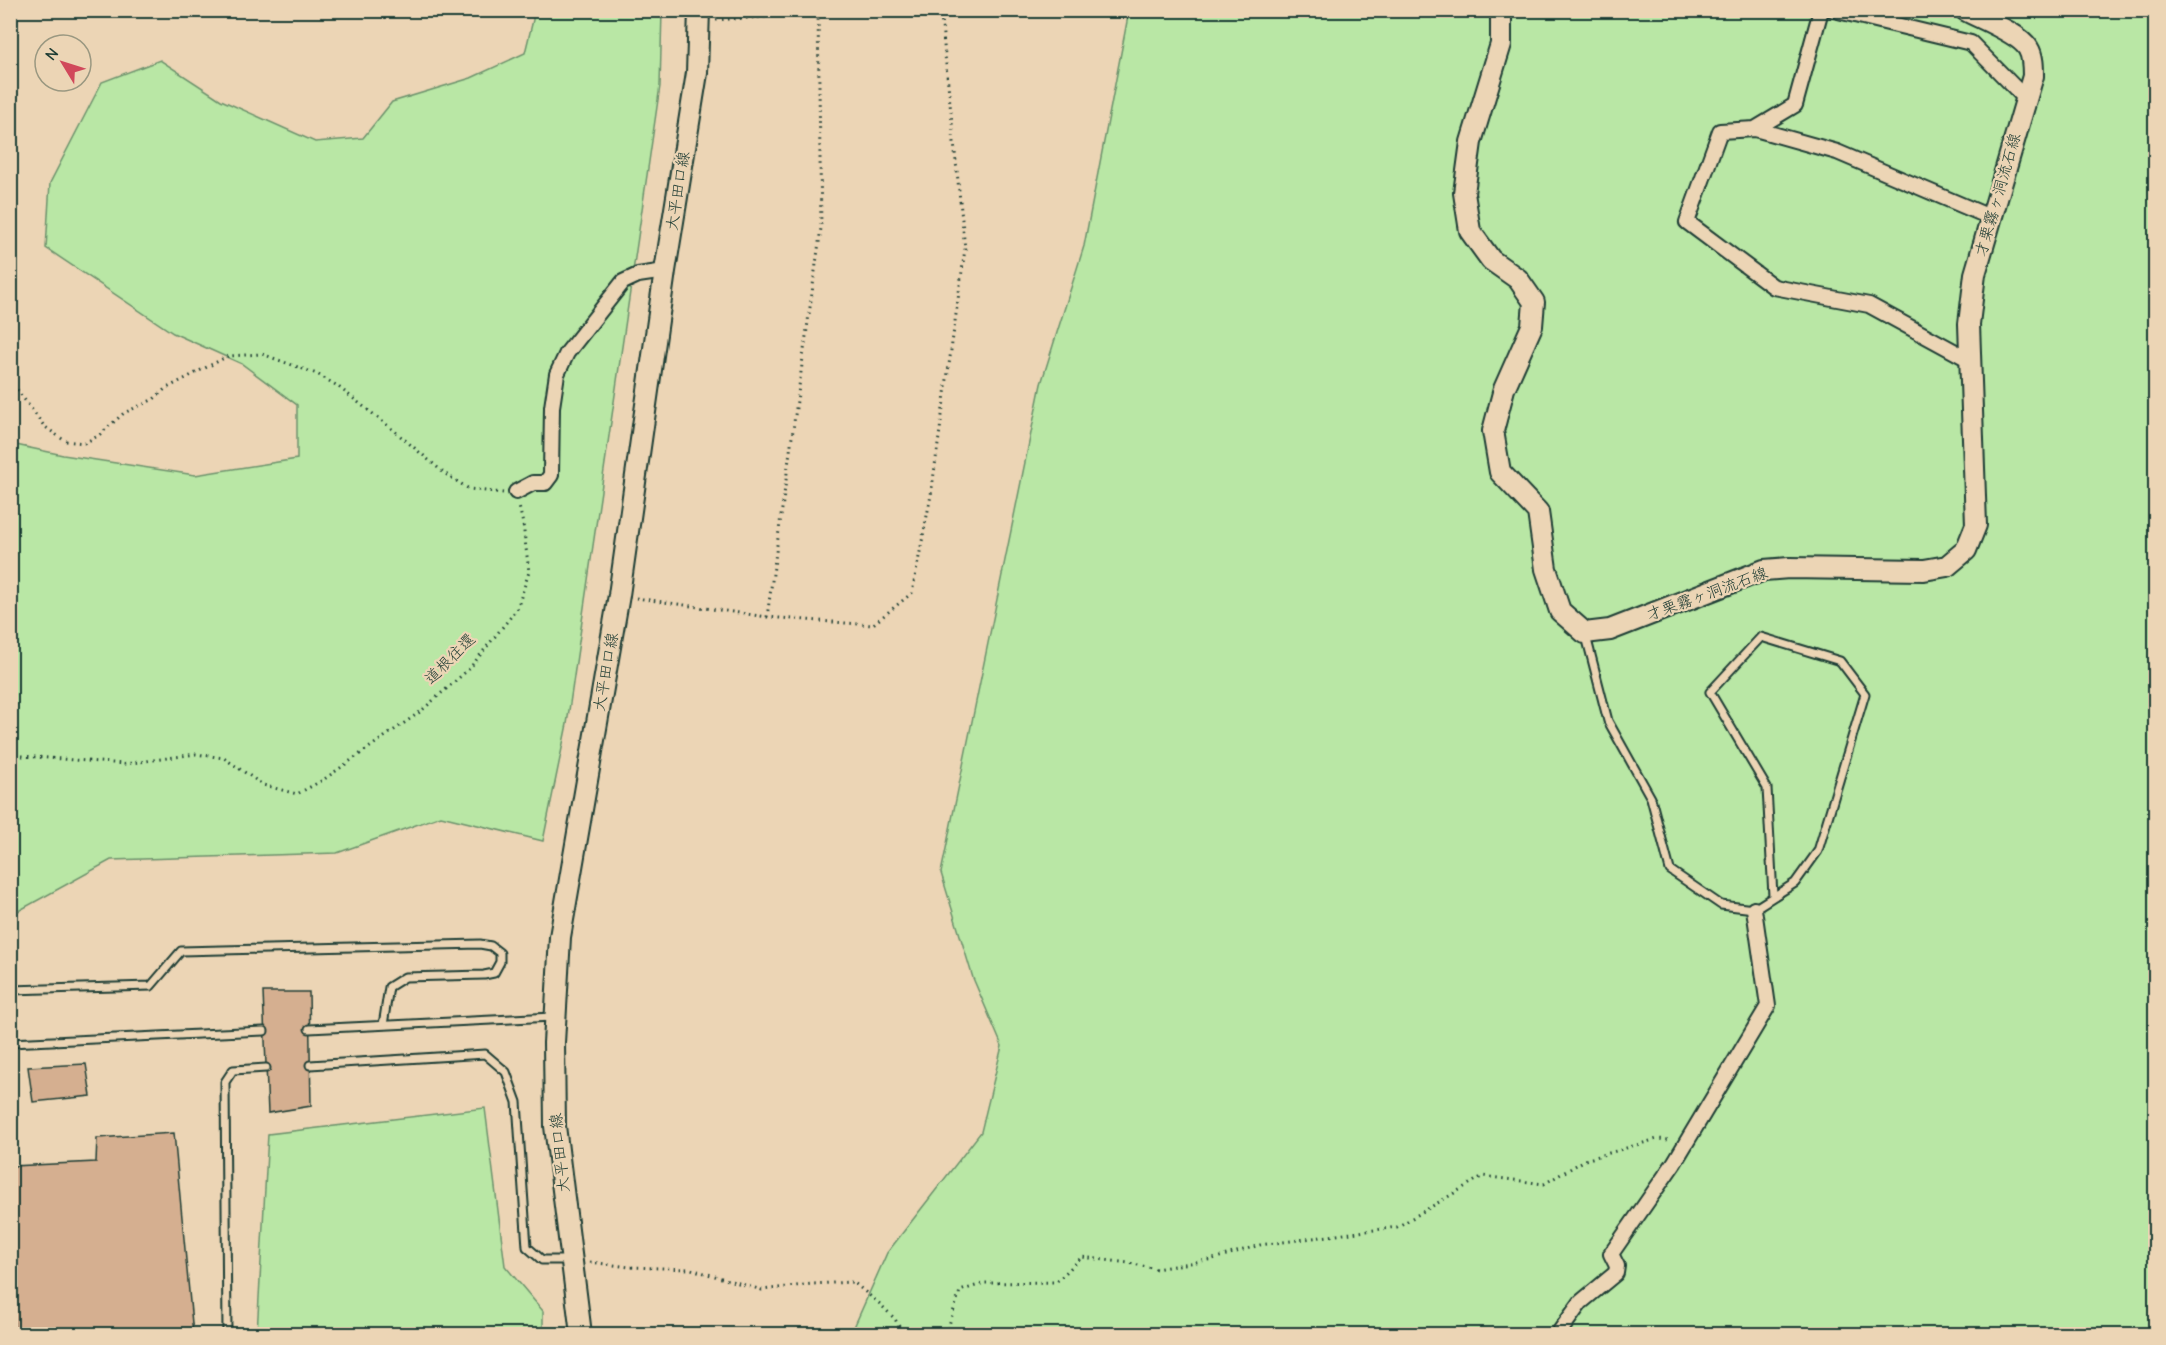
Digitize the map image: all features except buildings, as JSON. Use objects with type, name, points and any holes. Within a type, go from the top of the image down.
[{"type":"street","points":[[1499,10],[1502,44],[1471,142],[1464,193],[1470,231],[1491,260],[1518,279],[1534,302],[1532,326],[1504,388],[1493,431],[1500,472],[1538,512],[1546,569],[1560,611],[1585,633]]},
{"type":"street","points":[[1755,129],[1795,105],[1821,10]]},
{"type":"street","points":[[1834,10],[1971,43],[2026,99]]},
{"type":"street","name":"才栗霧ヶ洞流石線","points":[[1585,633],[1610,630],[1764,570],[1789,568],[1924,570],[1947,566],[1966,550],[1976,525],[1969,324],[1975,274],[2033,76],[2033,61],[2027,46],[2014,36],[1965,10]]},
{"type":"street","name":"大平田口線","points":[[581,1335],[555,1126],[555,1017],[560,937],[619,595],[665,271],[697,73],[699,16]]},
{"type":"street","points":[[1970,360],[1869,305],[1774,287],[1687,222],[1720,131],[1755,129],[1838,152],[1992,218]]},
{"type":"street","points":[[516,492],[533,483],[545,483],[551,475],[552,407],[557,374],[567,353],[623,282],[638,274],[665,271]]},
{"type":"street","points":[[1558,1335],[1581,1302],[1616,1273],[1617,1266],[1611,1254],[1686,1143],[1768,1006],[1755,909]]},
{"type":"lane","points":[[1585,633],[1608,721],[1651,798],[1670,870],[1721,905],[1755,909],[1795,883],[1818,850],[1865,694],[1840,661],[1761,637],[1710,692],[1767,788],[1773,896]]},
{"type":"lane","points":[[10,990],[151,986],[181,951],[480,944],[491,946],[500,953],[500,962],[494,973],[405,977],[389,987],[383,1025]]},
{"type":"lane","points":[[309,1029],[555,1017]]},
{"type":"lane","points":[[10,1043],[264,1031]]},
{"type":"lane","points":[[310,1065],[485,1054],[506,1072],[517,1102],[527,1247],[542,1260],[573,1260]]},
{"type":"lane","points":[[227,1335],[225,1082],[233,1071],[266,1068]]},
{"type":"path","points":[[699,16],[818,15],[870,10]]},
{"type":"path","points":[[619,595],[767,617],[873,625],[912,593],[931,495],[965,249],[941,16],[938,10]]},
{"type":"path","points":[[767,617],[820,228],[818,15]]},
{"type":"path","points":[[10,380],[44,426],[65,441],[84,443],[98,436],[124,413],[154,399],[165,389],[228,356],[262,354],[317,374],[336,385],[444,473],[469,489],[496,493],[516,492]]},
{"type":"path","name":"道根往還","points":[[10,755],[125,764],[196,754],[224,758],[263,785],[297,794],[323,780],[420,712],[469,669],[517,609],[529,572],[524,524],[516,492]]},
{"type":"path","points":[[946,1335],[960,1291],[985,1283],[1056,1282],[1082,1257],[1156,1269],[1213,1259],[1260,1245],[1397,1227],[1483,1176],[1544,1184],[1585,1160],[1657,1138],[1686,1143]]},
{"type":"path","points":[[573,1260],[629,1267],[691,1269],[762,1290],[853,1282],[895,1319],[903,1335]]},
{"type":"green space","points":[[533,11],[662,11],[660,86],[567,724],[543,841],[441,816],[337,853],[111,860],[11,915],[11,444],[63,455],[195,475],[297,459],[297,405],[242,364],[173,333],[46,248],[50,183],[102,82],[160,60],[221,100],[315,142],[363,138],[392,102],[471,78],[525,53]]},
{"type":"green space","points":[[1129,11],[2155,11],[2155,1334],[851,1334],[887,1253],[981,1132],[1002,1046],[973,978],[941,873],[1041,384],[1084,246]]},
{"type":"green space","points":[[485,1108],[505,1266],[543,1311],[543,1334],[257,1334],[268,1134]]}]
